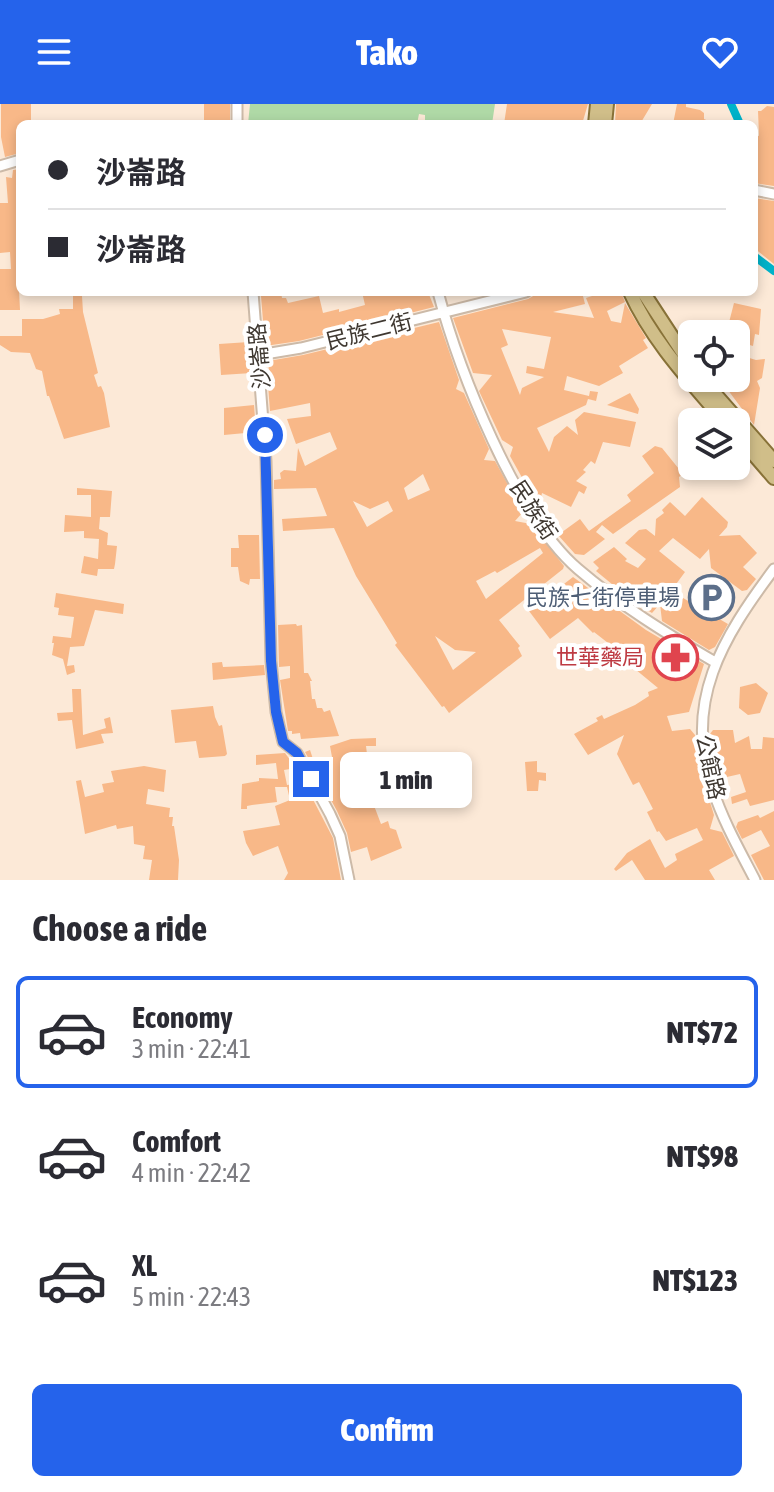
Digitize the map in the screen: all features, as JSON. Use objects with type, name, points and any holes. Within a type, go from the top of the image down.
[{"type":"main road","points":[[632,296],[677,366],[713,408]]},
{"type":"main road","points":[[646,296],[678,346]]},
{"type":"main road","points":[[713,392],[774,461]]},
{"type":"main road","points":[[750,450],[774,478]]},
{"type":"street","name":"沙崙路","points":[[253,296],[266,461],[271,661],[276,712],[283,742],[297,753],[340,836],[349,880]]},
{"type":"street","name":"民族街","points":[[439,296],[468,383],[499,453],[546,533],[576,568],[650,624],[715,662]]},
{"type":"street","name":"民族二街","points":[[259,355],[301,348],[509,296]]},
{"type":"street","name":"公館路","points":[[755,880],[712,788],[704,755],[702,706],[715,662],[743,611],[774,569]]},
{"type":"green space","points":[[250,104],[495,104],[493,120],[425,120],[425,115],[419,114],[418,120],[248,120]]},
{"type":"building","points":[[1,104],[31,104],[31,120],[16,120],[16,154],[5,157],[1,137]]},
{"type":"building","points":[[204,104],[230,104],[230,120],[204,120]]},
{"type":"building","points":[[507,104],[588,104],[583,120],[505,120]]},
{"type":"building","points":[[616,104],[652,104],[642,120],[615,120]]},
{"type":"building","points":[[677,104],[686,104],[686,107],[704,113],[706,120],[674,120]]},
{"type":"building","points":[[767,106],[774,107],[774,186],[758,184],[758,111]]},
{"type":"building","points":[[13,170],[16,170],[16,296],[19,296],[20,310],[0,310],[0,269],[11,269],[10,252],[0,253],[0,203],[8,203],[6,177],[12,178]]},
{"type":"building","points":[[758,199],[774,201],[774,264],[758,251]]},
{"type":"building","points":[[73,296],[82,296],[98,373],[94,375],[104,393],[110,427],[64,439],[47,396],[42,371],[36,369],[30,353],[11,352],[0,345],[0,336],[22,336],[22,319],[43,319],[60,314],[59,309],[73,309]]},
{"type":"building","points":[[261,296],[282,296],[288,303],[319,296],[323,313],[365,305],[363,296],[430,296],[434,307],[299,341],[265,346]]},
{"type":"building","points":[[533,296],[583,296],[585,304],[553,312],[594,318],[586,298],[623,296],[625,302],[607,311],[611,321],[621,323],[625,303],[646,338],[643,340],[648,348],[619,366],[623,373],[599,386],[567,376],[564,390],[589,396],[590,391],[598,392],[596,401],[588,399],[586,405],[537,428],[549,452],[554,437],[567,426],[578,435],[575,420],[584,412],[636,422],[630,447],[603,442],[595,464],[591,461],[583,470],[586,472],[576,481],[587,487],[584,494],[579,491],[571,507],[542,493],[539,506],[535,501],[510,456],[513,447],[502,440],[479,391],[492,375],[473,373],[453,318]],"holes":[[[502,329],[551,337],[544,369],[527,366],[526,373],[544,377],[522,388],[520,395],[501,348],[508,345]]]},
{"type":"building","points":[[734,303],[761,309],[759,335],[755,334],[753,346],[750,345],[750,320],[730,320]]},
{"type":"building","points":[[439,322],[459,380],[456,389],[464,393],[489,449],[484,460],[495,461],[523,512],[515,521],[531,524],[564,566],[499,620],[520,646],[522,656],[449,713],[395,645],[397,643],[356,576],[334,528],[283,531],[282,519],[327,516],[316,488],[274,489],[274,480],[281,479],[280,473],[284,470],[296,471],[298,448],[305,466],[337,449],[330,432],[296,444],[287,419],[311,416],[310,403],[270,411],[268,361]],"holes":[[[423,474],[430,490],[408,500],[404,488]],[[353,501],[370,509],[388,501],[393,511],[367,527]],[[540,548],[543,553],[486,599],[476,581],[495,571],[497,573]],[[435,636],[455,650],[476,652],[453,670]]]},
{"type":"building","points":[[249,342],[252,373],[221,375],[219,344]]},
{"type":"building","points":[[750,358],[765,359],[762,378],[757,381],[760,388],[754,425],[750,420],[750,408],[741,408],[729,392],[750,392]]},
{"type":"building","points":[[630,393],[639,409],[638,414],[607,405]]},
{"type":"building","points":[[254,405],[256,432],[224,435],[224,408]]},
{"type":"building","points":[[655,446],[662,448],[678,468],[680,487],[613,534],[602,525],[596,532],[605,539],[584,555],[575,554],[558,535],[580,519],[589,531],[631,501],[627,495],[654,473],[642,456]]},
{"type":"building","points":[[77,488],[112,491],[110,517],[100,517],[99,529],[108,533],[107,545],[117,546],[115,564],[114,569],[98,569],[97,576],[81,573],[84,556],[98,559],[99,539],[84,538],[84,531],[64,532],[65,515],[91,517],[91,495],[77,495]]},
{"type":"building","points":[[702,497],[728,522],[719,536],[740,535],[757,553],[743,567],[756,579],[747,590],[742,591],[711,568],[709,549],[700,559],[673,538],[659,551],[685,572],[671,591],[728,624],[715,647],[709,650],[662,621],[660,604],[652,613],[635,603],[596,571],[599,568],[593,562],[614,547],[627,559],[625,561],[638,568],[646,559],[625,543],[639,530],[646,529],[655,536],[656,519],[670,502],[685,516]]},
{"type":"building","points":[[238,535],[259,535],[260,579],[250,579],[249,585],[240,581],[238,567],[231,567],[231,548],[239,548]]},
{"type":"building","points":[[573,577],[646,630],[704,664],[689,712],[667,716],[672,731],[690,729],[695,735],[697,760],[714,815],[710,829],[722,832],[734,856],[709,870],[715,880],[645,880],[632,860],[616,871],[614,869],[627,853],[650,839],[665,868],[677,860],[675,854],[703,840],[697,828],[666,841],[657,832],[647,812],[653,809],[639,782],[633,785],[617,754],[624,735],[588,755],[574,734],[598,721],[596,718],[602,715],[604,719],[635,705],[649,696],[648,692],[658,688],[578,618],[550,639],[529,611]]},
{"type":"building","points":[[56,593],[124,604],[123,614],[95,610],[84,646],[70,647],[67,666],[74,665],[75,672],[67,675],[63,659],[52,655],[52,643],[53,636],[71,638],[74,617],[58,615],[59,608],[54,607]]},
{"type":"building","points":[[278,625],[302,625],[304,673],[308,673],[312,681],[312,699],[315,699],[317,708],[322,708],[324,712],[330,710],[339,736],[301,739],[300,733],[288,731],[280,680],[290,678],[290,666],[279,667]]},
{"type":"building","points":[[222,662],[223,667],[264,665],[265,675],[213,680],[212,663]]},
{"type":"building","points":[[756,683],[768,693],[760,713],[748,715],[739,708],[740,687]]},
{"type":"building","points":[[72,689],[81,689],[83,735],[106,728],[104,719],[110,717],[113,733],[101,734],[104,743],[76,749],[72,720],[58,721],[57,713],[73,712]]},
{"type":"building","points":[[213,706],[219,726],[222,725],[227,754],[199,758],[196,741],[175,743],[171,710]]},
{"type":"building","points":[[713,730],[733,730],[735,743],[749,736],[751,749],[762,749],[763,737],[774,738],[774,800],[750,806],[747,799],[732,804],[731,797],[746,792],[740,774],[718,779],[710,734]]},
{"type":"building","points":[[376,738],[376,746],[366,746],[368,762],[378,762],[378,769],[356,769],[360,776],[353,780],[362,800],[370,795],[381,824],[388,821],[390,828],[396,830],[402,848],[371,861],[367,847],[351,852],[337,811],[305,752],[310,750],[315,765],[332,757],[330,746],[351,739]]},
{"type":"building","points":[[285,753],[296,768],[284,770],[287,785],[302,783],[303,788],[306,786],[333,838],[341,880],[284,880],[288,873],[278,846],[253,856],[246,843],[243,831],[280,825],[275,806],[290,800],[287,787],[275,787],[277,802],[241,809],[242,784],[259,781],[259,778],[278,779],[276,763],[256,765],[256,755]]},
{"type":"building","points":[[537,761],[537,772],[546,773],[546,781],[539,780],[538,791],[527,791],[525,762]]},
{"type":"building","points":[[144,766],[166,770],[164,792],[148,789],[146,804],[170,808],[169,817],[173,817],[179,860],[178,880],[149,880],[152,860],[143,859],[145,846],[134,844],[133,826],[117,829],[116,825],[85,834],[76,781],[81,780],[85,797],[104,792],[102,784],[114,782],[111,771]]},
{"type":"building","points":[[774,811],[774,880],[764,880],[751,855],[770,846],[761,830],[742,839],[736,827],[738,822],[758,815],[760,818]]},
{"type":"waterway","points":[[731,104],[738,120]]},
{"type":"waterway","points":[[758,259],[774,271]]},
{"type":"place","name":"民族七街停車場","points":[[711,597]]},
{"type":"place","name":"世華藥局","points":[[675,657]]},
{"type":"route","points":[[265,435],[271,661],[276,712],[283,742],[297,753],[311,779]]}]
